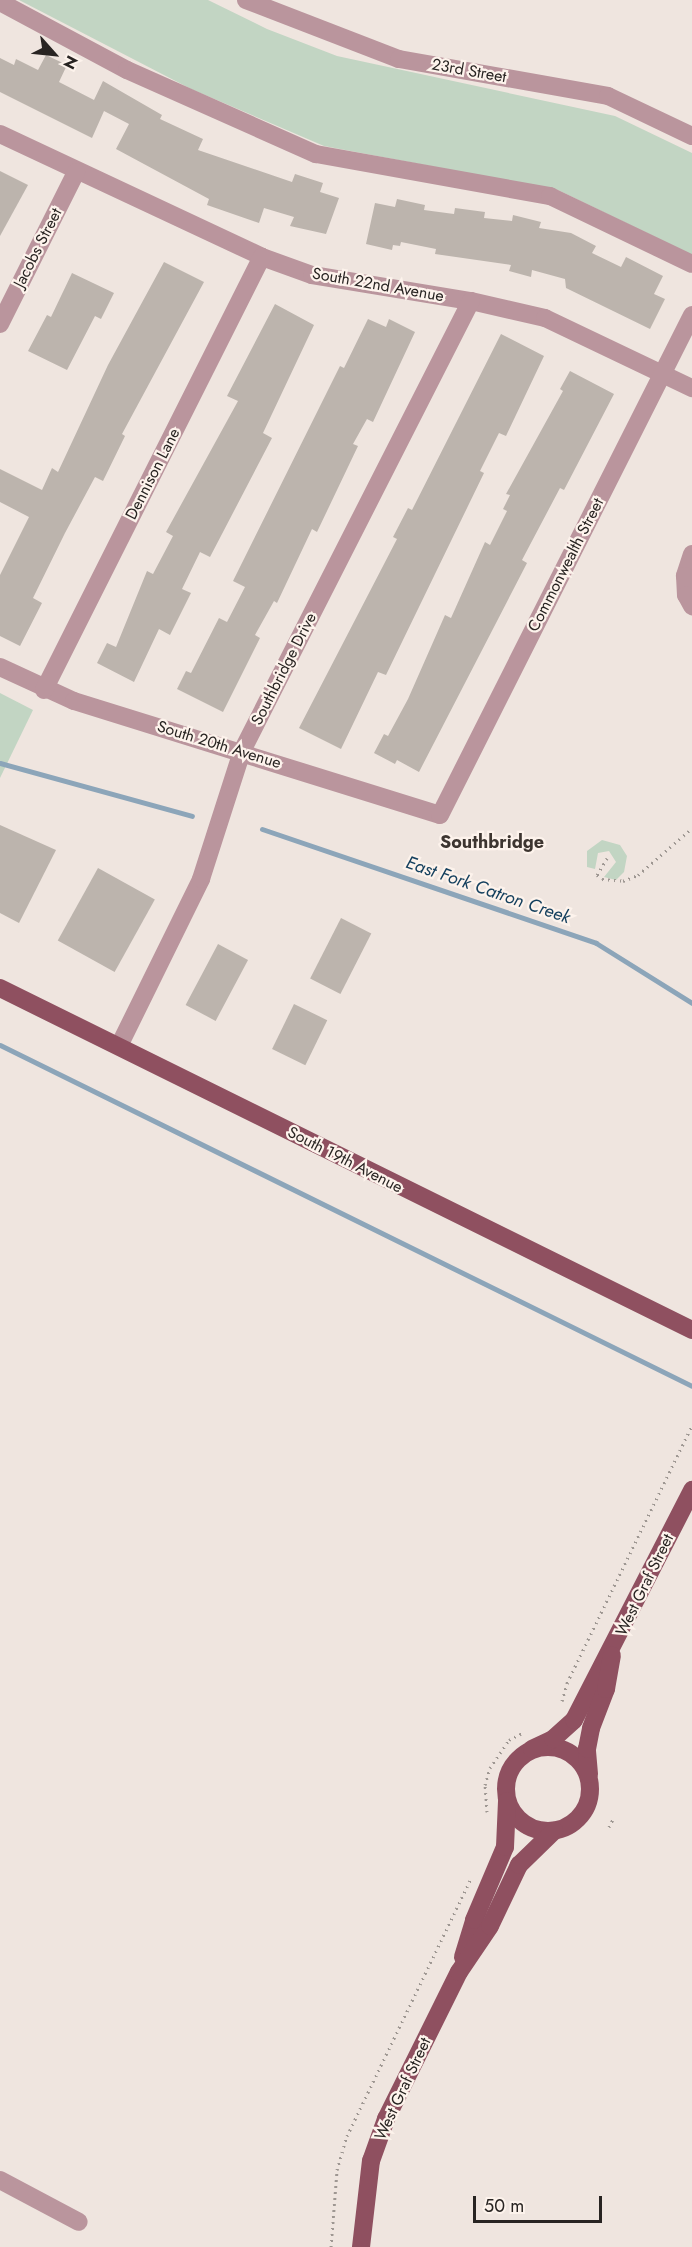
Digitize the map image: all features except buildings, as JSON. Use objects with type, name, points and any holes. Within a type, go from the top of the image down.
[{"type":"main road","name":"South 19th Avenue","points":[[0,988],[692,1330]]},
{"type":"main road","name":"West Graf Street","points":[[532,1749],[554,1739],[574,1720],[595,1674],[614,1648],[692,1490]]},
{"type":"main road","name":"West Graf Street","points":[[589,1778],[586,1749],[606,1689],[614,1648]]},
{"type":"main road","points":[[553,1746],[572,1753],[589,1778],[590,1798],[580,1817],[554,1831],[524,1824],[507,1800],[510,1769],[532,1749],[553,1746]]},
{"type":"main road","name":"West Graf Street","points":[[459,1972],[474,1920],[505,1847],[507,1800]]},
{"type":"main road","name":"West Graf Street","points":[[361,2247],[371,2161],[386,2119],[459,1972],[490,1926],[519,1865],[554,1831]]},
{"type":"street","name":"23rd Street","points":[[246,0],[399,59],[608,96],[692,136]]},
{"type":"street","points":[[0,2],[127,70],[316,154],[550,196],[692,264]]},
{"type":"street","name":"South 22nd Avenue","points":[[0,134],[76,172],[262,257],[312,275],[471,301],[544,318],[692,388]]},
{"type":"street","name":"Jacobs Street","points":[[0,324],[76,172]]},
{"type":"street","name":"Dennison Lane","points":[[44,690],[262,257]]},
{"type":"street","name":"Southbridge Drive","points":[[119,1046],[201,879],[242,751],[471,301]]},
{"type":"street","name":"Commonwealth Street","points":[[440,815],[692,315]]},
{"type":"street","points":[[692,554],[685,576],[686,595],[692,606]]},
{"type":"street","name":"South 20th Avenue","points":[[0,667],[44,690],[440,815]]},
{"type":"street","points":[[0,2180],[79,2222]]},
{"type":"path","points":[[607,858],[597,875],[602,879],[623,881],[638,875],[692,828]]},
{"type":"path","points":[[609,1827],[613,1819]]},
{"type":"green space","points":[[19,0],[208,0],[267,29],[337,56],[615,116],[692,153],[692,255],[558,190],[324,146],[191,89]]},
{"type":"green space","points":[[0,693],[33,710],[0,778]]},
{"type":"green space","points":[[602,840],[620,845],[627,856],[624,872],[616,880],[604,877],[616,862],[609,851],[598,853],[595,869],[587,867],[587,851]]},
{"type":"waterway","name":"East Fork Catron Creek","points":[[0,763],[192,816]]},
{"type":"waterway","name":"East Fork Catron Creek","points":[[262,829],[596,943],[692,1003]]},
{"type":"waterway","points":[[0,1045],[692,1386]]},
{"type":"district","name":"Southbridge","points":[[492,842]]}]
